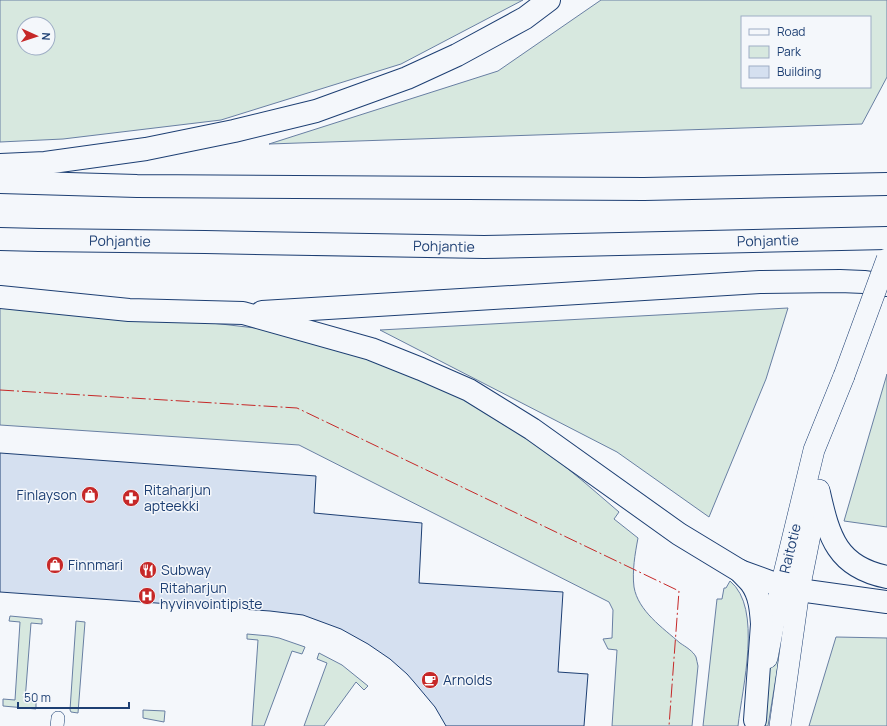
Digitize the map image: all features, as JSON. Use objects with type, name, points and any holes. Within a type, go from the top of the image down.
[{"type":"highway","points":[[0,165],[46,162],[146,149],[234,131],[316,111],[407,78],[457,56],[525,18],[549,0]]},
{"type":"highway","points":[[0,182],[144,186],[644,189],[887,184]]},
{"type":"highway","name":"Pohjantie","points":[[0,239],[484,247],[887,238]]},
{"type":"highway","points":[[0,297],[129,310],[242,313],[760,282],[840,281],[887,285]]},
{"type":"highway","points":[[242,313],[371,349],[422,369],[469,390],[532,429],[680,534],[740,571],[790,588],[887,602]]},
{"type":"highway","points":[[819,493],[830,532],[836,546],[843,555],[853,564],[865,571],[887,577]]},
{"type":"highway","points":[[740,571],[752,583],[758,596],[761,608],[762,624],[755,723]]},
{"type":"main road","name":"Raitotie","points":[[780,726],[790,588],[814,450],[844,376],[887,259]]},
{"type":"main road","name":"Raitotie","points":[[755,723],[790,588],[819,493],[844,376]]},
{"type":"green space","points":[[0,0],[523,0],[401,64],[221,120],[63,139],[0,142]]},
{"type":"green space","points":[[601,0],[887,0],[887,77],[862,124],[269,144],[498,71]]},
{"type":"green space","points":[[0,303],[221,324],[255,328],[316,340],[369,356],[464,397],[545,450],[619,512],[614,519],[638,538],[633,575],[636,596],[640,604],[652,618],[691,651],[696,658],[698,666],[692,726],[612,726],[617,650],[608,649],[603,639],[612,638],[613,610],[609,602],[299,445],[0,425]]},
{"type":"green space","points":[[788,308],[766,379],[709,517],[617,452],[380,330]]},
{"type":"green space","points":[[887,374],[887,527],[844,521]]},
{"type":"green space","points":[[730,581],[740,593],[746,610],[748,629],[746,671],[738,726],[703,726],[717,599],[722,599],[724,588],[726,588]]},
{"type":"green space","points":[[10,616],[42,619],[42,624],[31,623],[25,701],[36,702],[36,709],[3,706],[3,699],[15,700],[20,622],[9,621]]},
{"type":"green space","points":[[76,621],[85,622],[78,713],[71,712],[70,710]]},
{"type":"green space","points":[[777,632],[783,634],[768,726],[761,726],[769,671]]},
{"type":"green space","points":[[247,634],[279,638],[305,647],[302,654],[292,651],[264,726],[252,726],[258,640],[247,639]]},
{"type":"green space","points":[[836,637],[887,638],[887,726],[809,726]]},
{"type":"green space","points":[[319,653],[342,665],[368,686],[364,690],[356,682],[324,726],[304,726],[327,663],[317,659]]},
{"type":"green space","points":[[143,710],[165,711],[164,722],[143,718]]},
{"type":"building","points":[[0,453],[316,476],[314,513],[422,523],[419,583],[563,592],[558,672],[588,674],[584,726],[446,726],[435,707],[407,674],[390,659],[368,644],[341,629],[303,615],[270,611],[0,592]]},
{"type":"power","points":[[0,390],[297,408],[679,591],[669,726]]},
{"type":"place","name":"Finlayson","points":[[90,495]]},
{"type":"place","name":"Ritaharjun apteekki","points":[[131,498]]},
{"type":"place","name":"Finnmari","points":[[55,565]]},
{"type":"place","name":"Subway","points":[[148,570]]},
{"type":"place","name":"Ritaharjun hyvinvointipiste","points":[[147,596]]},
{"type":"place","name":"Arnolds","points":[[430,680]]}]
